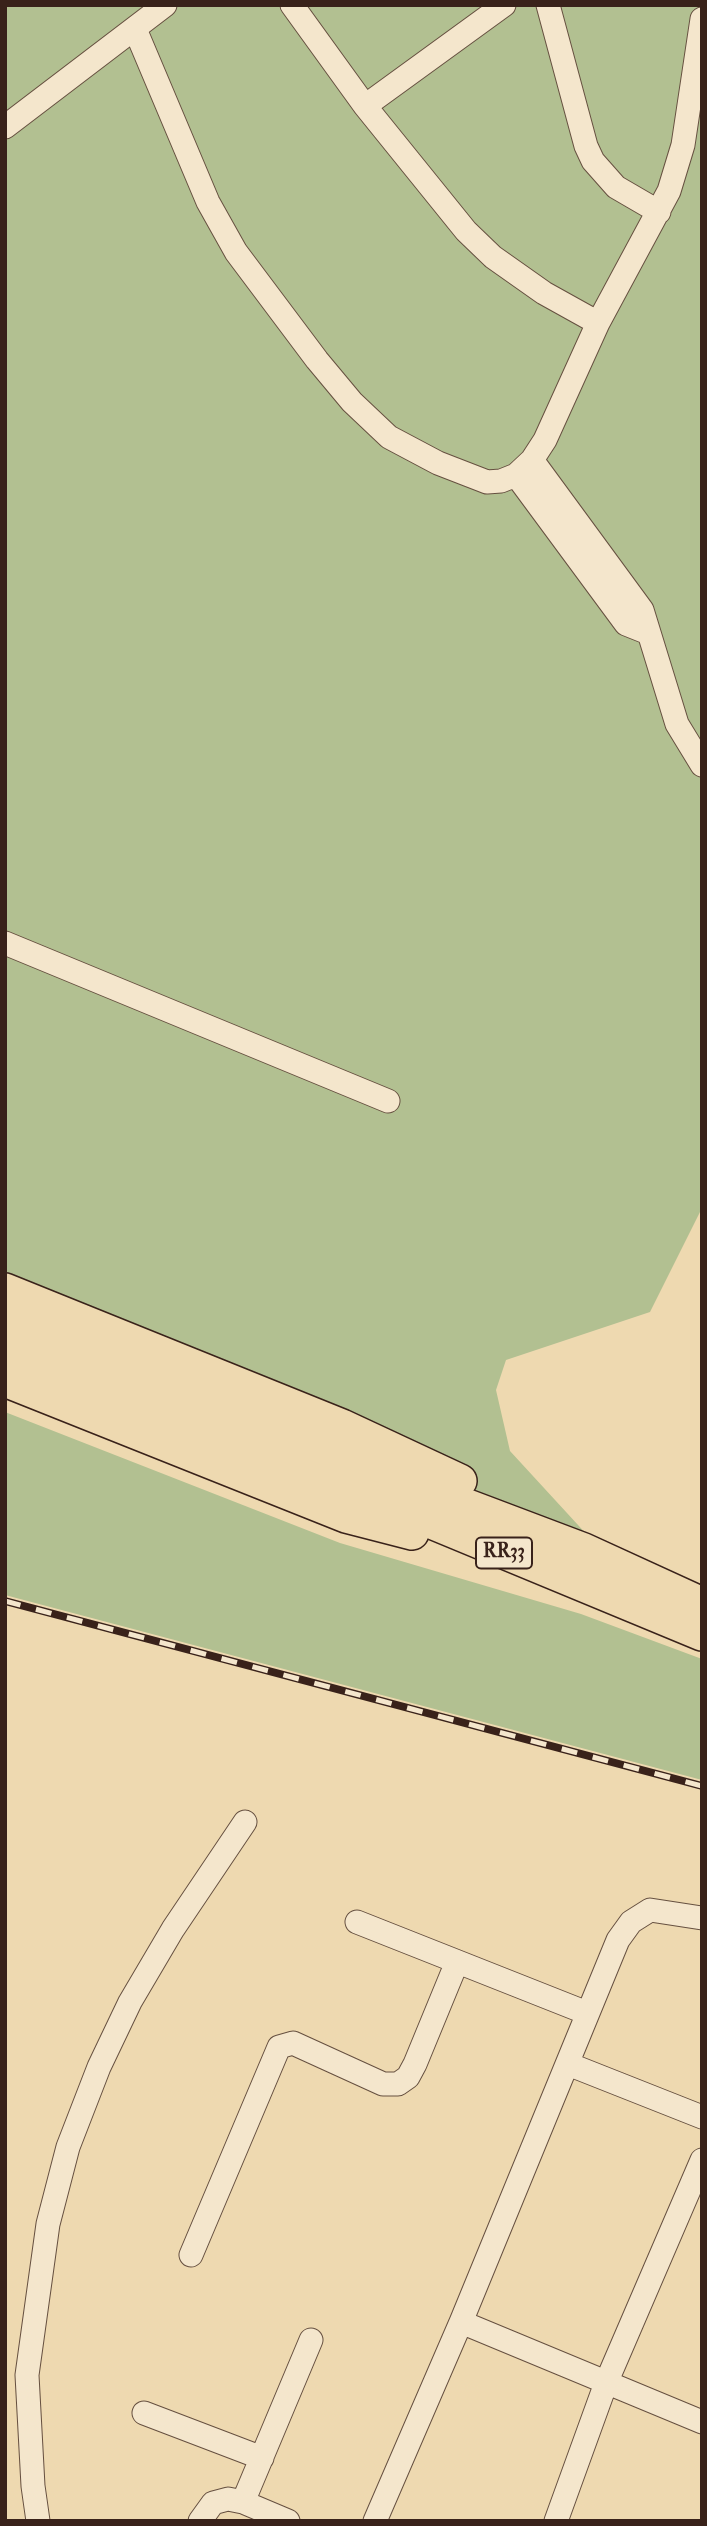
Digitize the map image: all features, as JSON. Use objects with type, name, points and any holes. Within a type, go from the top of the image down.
[{"type":"highway","points":[[5,1290],[342,1426],[534,1515],[584,1550]]},
{"type":"highway","name":"RR33","points":[[5,1322],[144,1375],[310,1459],[535,1566],[702,1634]]},
{"type":"highway","name":"RR33","points":[[5,1353],[310,1459],[584,1550],[702,1604]]},
{"type":"highway","points":[[5,1380],[346,1516],[535,1566]]},
{"type":"street","points":[[5,127],[165,5]]},
{"type":"street","points":[[292,5],[432,192],[492,257],[544,293],[598,323]]},
{"type":"street","points":[[365,106],[504,5]]},
{"type":"street","points":[[548,5],[586,146],[593,161],[616,187],[659,212]]},
{"type":"street","points":[[135,29],[208,202],[236,252],[352,402],[389,437],[438,463],[487,482],[501,481],[524,468],[557,417],[598,323],[659,212],[683,145],[702,19]]},
{"type":"street","points":[[524,468],[626,624],[646,632],[677,724],[702,765]]},
{"type":"street","points":[[5,943],[388,1101]]},
{"type":"street","points":[[38,2521],[33,2486],[27,2375],[48,2224],[68,2147],[99,2067],[130,2001],[173,1929],[245,1822]]},
{"type":"street","points":[[375,2521],[461,2322],[618,1940],[639,1914],[650,1910],[702,1918]]},
{"type":"street","points":[[357,1922],[587,2013]]},
{"type":"street","points":[[191,2255],[279,2047],[293,2043],[383,2084],[398,2084],[408,2077],[415,2064],[457,1962]]},
{"type":"street","points":[[568,2064],[702,2117]]},
{"type":"street","points":[[555,2521],[607,2383],[702,2160]]},
{"type":"street","points":[[461,2322],[702,2422]]},
{"type":"street","points":[[243,2502],[311,2340]]},
{"type":"street","points":[[144,2413],[262,2458]]},
{"type":"street","points":[[200,2521],[213,2504],[228,2499],[243,2502],[288,2521]]},
{"type":"green space","points":[[5,5],[702,5],[702,1208],[650,1312],[506,1360],[496,1390],[510,1451],[601,1550],[378,1445],[5,1289]]},
{"type":"green space","points":[[5,1412],[340,1543],[581,1614],[702,1659],[702,1780],[5,1595]]},
{"type":"railway","points":[[5,1601],[702,1786]]}]
